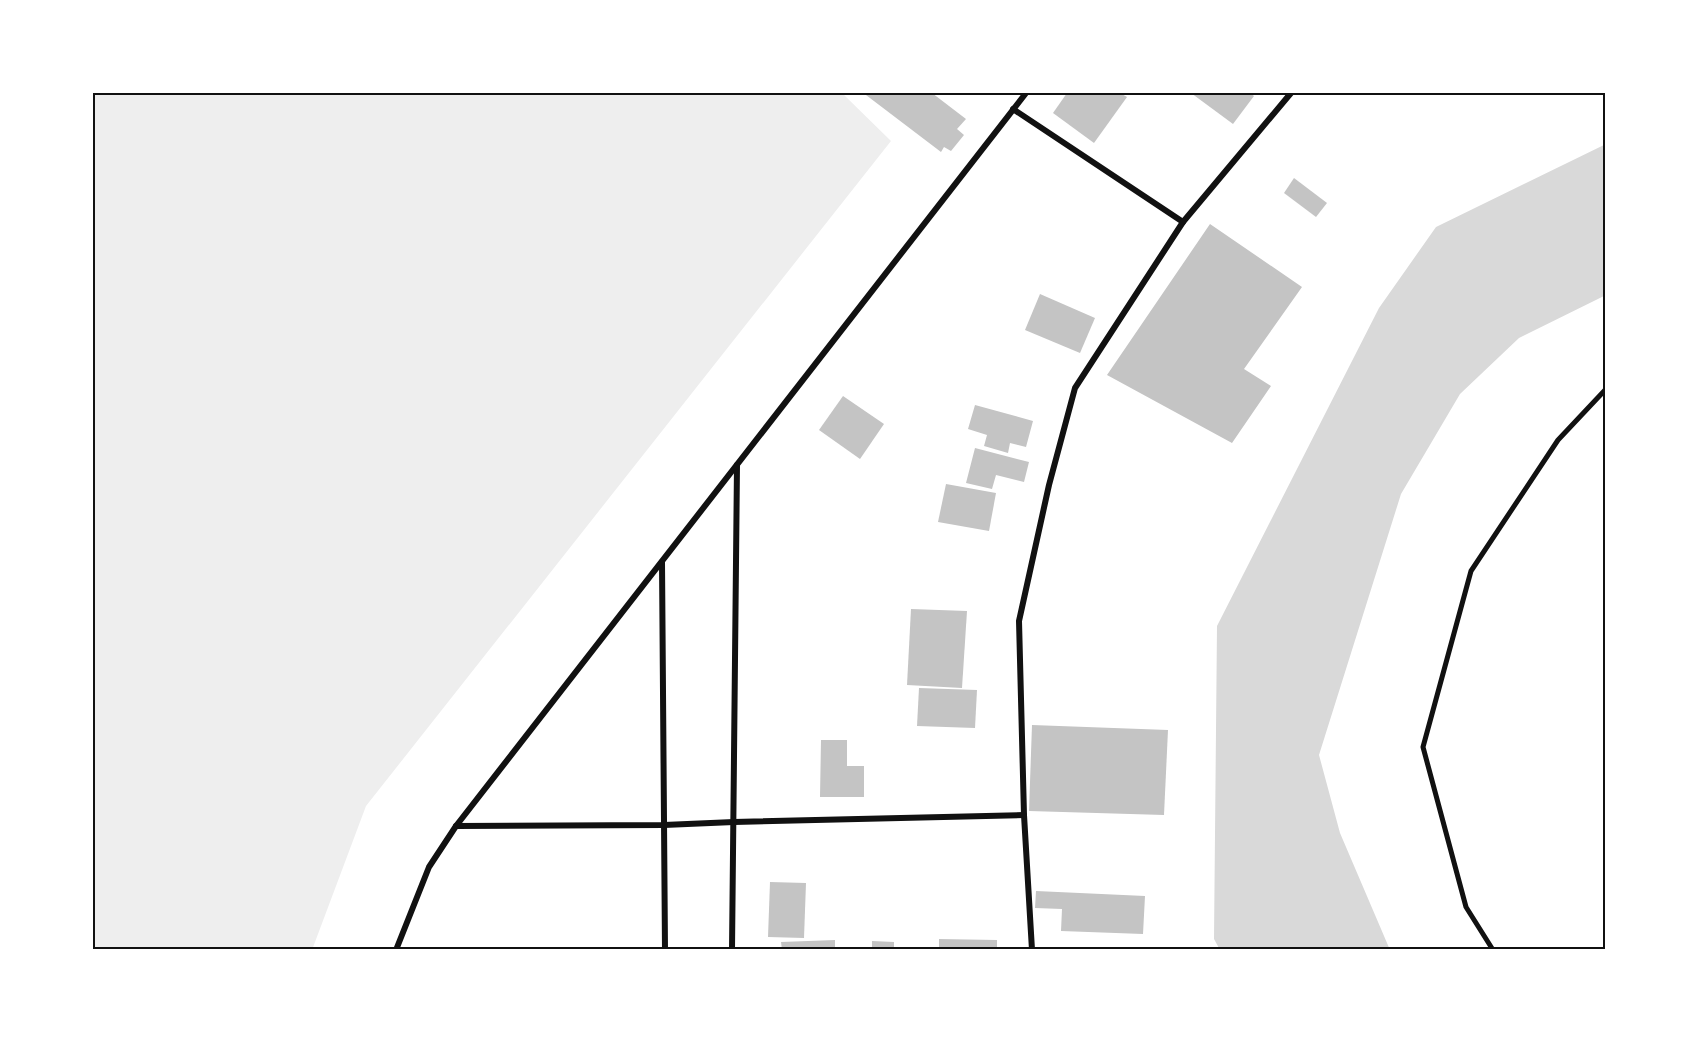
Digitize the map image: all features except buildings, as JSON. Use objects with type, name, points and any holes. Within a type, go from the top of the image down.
[{"type":"street","points":[[396,950],[429,867],[456,826],[1026,93]]},
{"type":"street","points":[[1032,950],[1024,815],[1019,621],[1049,485],[1076,388],[1183,222],[1291,93]]},
{"type":"street","points":[[1013,109],[1183,222]]},
{"type":"street","points":[[1492,950],[1466,907],[1423,747],[1472,571],[1558,440],[1606,389]]},
{"type":"street","points":[[732,950],[737,464]]},
{"type":"street","points":[[662,561],[665,950]]},
{"type":"street","points":[[456,826],[664,825],[1024,815]]},
{"type":"shaded area","points":[[93,93],[842,93],[891,141],[366,806],[312,950],[93,950]]},
{"type":"shaded area","points":[[1606,144],[1606,295],[1519,338],[1460,394],[1401,494],[1319,755],[1340,833],[1390,950],[1220,950],[1214,939],[1217,626],[1379,308],[1436,227]]}]
